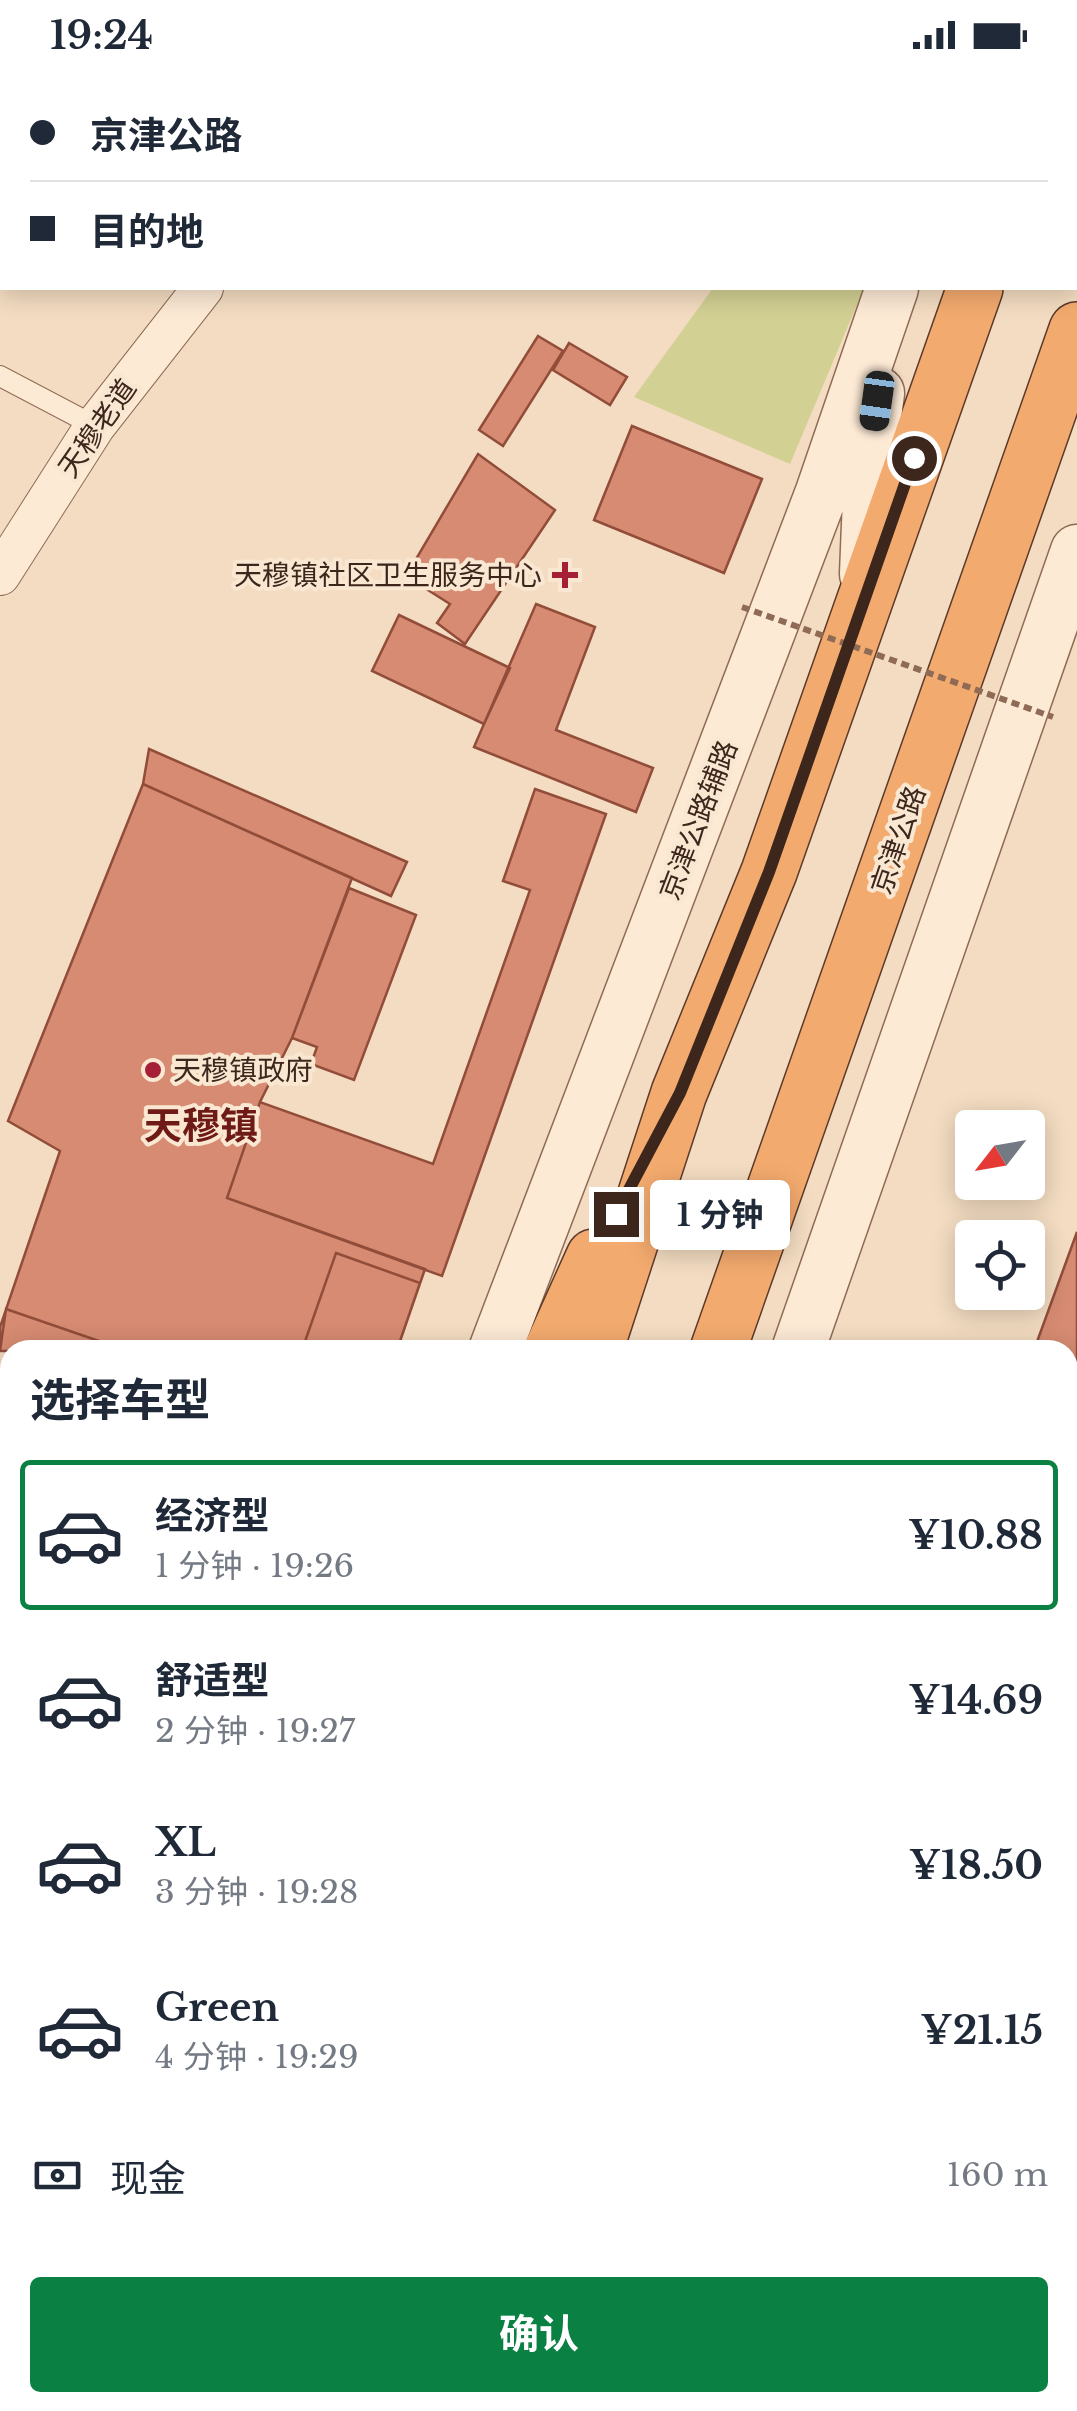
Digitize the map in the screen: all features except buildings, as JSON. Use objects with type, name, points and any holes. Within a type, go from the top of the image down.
[{"type":"highway","points":[[598,1340],[680,1093],[769,872],[975,290]]},
{"type":"highway","name":"京津公路","points":[[722,1340],[1077,330]]},
{"type":"highway","points":[[556,1340],[585,1275],[680,1093]]},
{"type":"highway","points":[[536,1340],[585,1275]]},
{"type":"street","name":"天穆老道","points":[[0,575],[95,426],[201,290]]},
{"type":"street","name":"京津公路辅路","points":[[499,1340],[815,510],[892,290]]},
{"type":"street","points":[[865,594],[870,449],[893,290]]},
{"type":"street","points":[[801,1340],[1077,551]]},
{"type":"lane","points":[[0,376],[95,426]]},
{"type":"path","points":[[742,608],[1053,717]]},
{"type":"shaded area","points":[[712,290],[863,290],[790,464],[634,397]]},
{"type":"place","name":"天穆镇社区卫生服务中心","points":[[565,575]]},
{"type":"place","name":"天穆镇政府","points":[[153,1070]]},
{"type":"district","name":"天穆镇","points":[[201,1126]]},
{"type":"route","points":[[616,1214],[680,1093],[769,872],[914,458]]}]
